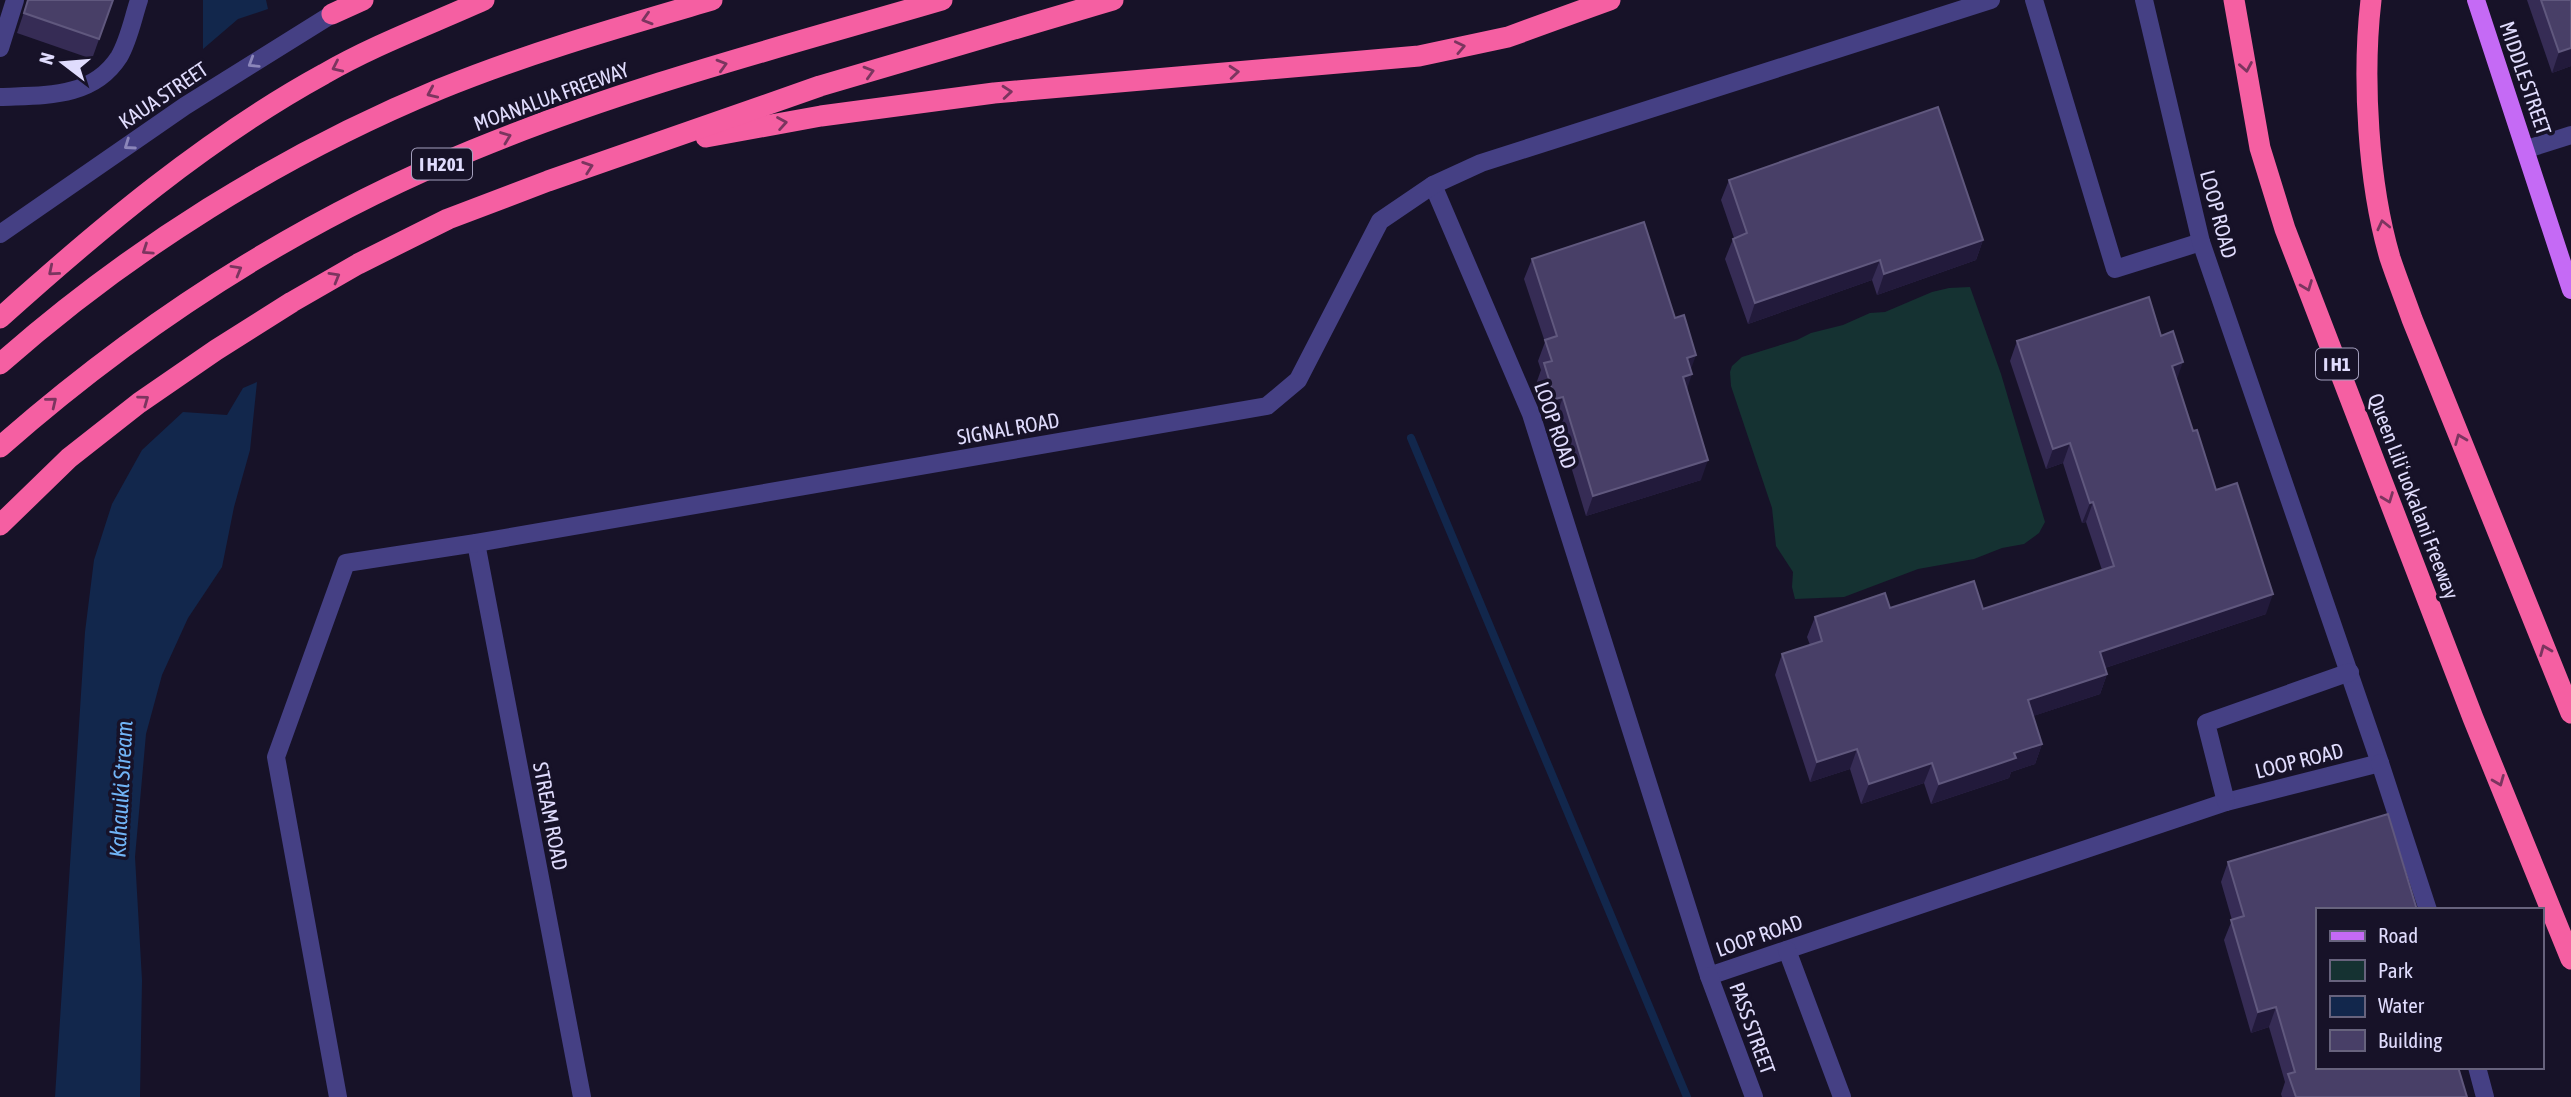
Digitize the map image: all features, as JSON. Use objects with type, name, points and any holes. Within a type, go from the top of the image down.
[{"type":"highway","points":[[332,14],[363,0]]},
{"type":"highway","points":[[0,318],[95,235],[209,147],[324,73],[484,0]]},
{"type":"highway","name":"MOANALUA FREEWAY","points":[[0,364],[75,302],[147,249],[293,159],[439,90],[536,54],[712,0]]},
{"type":"highway","name":"MOANALUA FREEWAY","points":[[0,447],[48,405],[126,344],[211,285],[295,236],[381,191],[472,150],[563,115],[660,83],[942,0]]},
{"type":"highway","points":[[0,525],[69,458],[139,403],[292,302],[358,264],[448,219],[820,86],[1113,0]]},
{"type":"highway","points":[[642,148],[821,116],[995,93],[1419,56],[1508,37],[1611,0]]},
{"type":"highway","name":"Queen Liliʻuokalani Freeway","points":[[2234,0],[2260,148],[2285,229],[2473,718],[2571,959]]},
{"type":"highway","points":[[2371,0],[2367,34],[2367,92],[2379,209],[2390,257],[2412,319],[2571,713]]},
{"type":"main road","name":"MIDDLE STREET","points":[[2476,0],[2527,149],[2565,248],[2571,290]]},
{"type":"street","points":[[0,48],[15,0]]},
{"type":"street","points":[[0,97],[71,92],[99,78],[110,68],[125,44],[139,0]]},
{"type":"street","name":"KAUA STREET","points":[[0,234],[185,106],[354,0]]},
{"type":"street","points":[[1433,185],[1481,163],[1991,0]]},
{"type":"street","points":[[2034,0],[2115,269],[2201,242]]},
{"type":"street","name":"LOOP ROAD","points":[[1433,185],[1531,414],[1709,976],[2226,802],[2380,763],[2201,242],[2144,0]]},
{"type":"street","points":[[2527,149],[2571,135]]},
{"type":"street","name":"SIGNAL ROAD","points":[[338,1097],[276,757],[346,563],[477,543],[1267,406],[1298,380],[1380,221],[1433,185]]},
{"type":"street","name":"STREAM ROAD","points":[[477,543],[582,1097]]},
{"type":"street","points":[[2226,802],[2206,723],[2350,672]]},
{"type":"street","points":[[2380,763],[2427,908]]},
{"type":"street","points":[[1787,950],[1842,1097]]},
{"type":"street","name":"PASS STREET","points":[[1709,976],[1754,1097]]},
{"type":"street","points":[[2478,1069],[2486,1097]]},
{"type":"green space","points":[[1970,287],[2001,374],[2045,522],[2039,533],[2024,544],[2002,548],[1974,559],[1918,569],[1844,597],[1795,599],[1792,587],[1793,572],[1776,546],[1772,508],[1731,386],[1732,366],[1742,357],[1843,325],[1870,313],[1885,312],[1932,292]]},
{"type":"water","points":[[203,0],[266,0],[268,9],[238,19],[203,49]]},
{"type":"water","name":"Kahauiki Stream","points":[[257,382],[250,450],[234,507],[222,567],[188,618],[162,675],[146,734],[135,857],[142,980],[140,1097],[55,1097],[85,632],[94,560],[112,504],[142,450],[183,412],[227,415],[243,388]]},
{"type":"building","points":[[28,0],[113,0],[99,39],[24,13]]},
{"type":"building","points":[[2541,0],[2571,0],[2571,48],[2559,52]]},
{"type":"building","points":[[1938,107],[1983,240],[1884,274],[1880,260],[1755,303],[1733,239],[1747,233],[1729,180]]},
{"type":"building","points":[[1644,222],[1675,318],[1684,315],[1696,355],[1687,358],[1692,374],[1683,377],[1708,460],[1593,496],[1563,397],[1555,399],[1544,363],[1552,361],[1545,340],[1557,336],[1532,259]]},
{"type":"building","points":[[2149,297],[2161,336],[2173,331],[2183,362],[2172,366],[2193,431],[2197,430],[2216,490],[2237,483],[2273,594],[2100,652],[2107,674],[2028,700],[2042,744],[2014,753],[2016,758],[1939,784],[1932,763],[1869,784],[1857,749],[1817,762],[1782,654],[1822,641],[1815,617],[1885,593],[1890,608],[1974,581],[1983,609],[2114,566],[2070,443],[2053,449],[2017,341]]},
{"type":"building","points":[[2388,814],[2416,908],[2316,908],[2316,1069],[2459,1069],[2467,1097],[2296,1097],[2288,1074],[2295,1072],[2276,1007],[2258,1012],[2231,920],[2244,916],[2228,862]]},
{"type":"waterway","points":[[1411,438],[1687,1097]]}]
